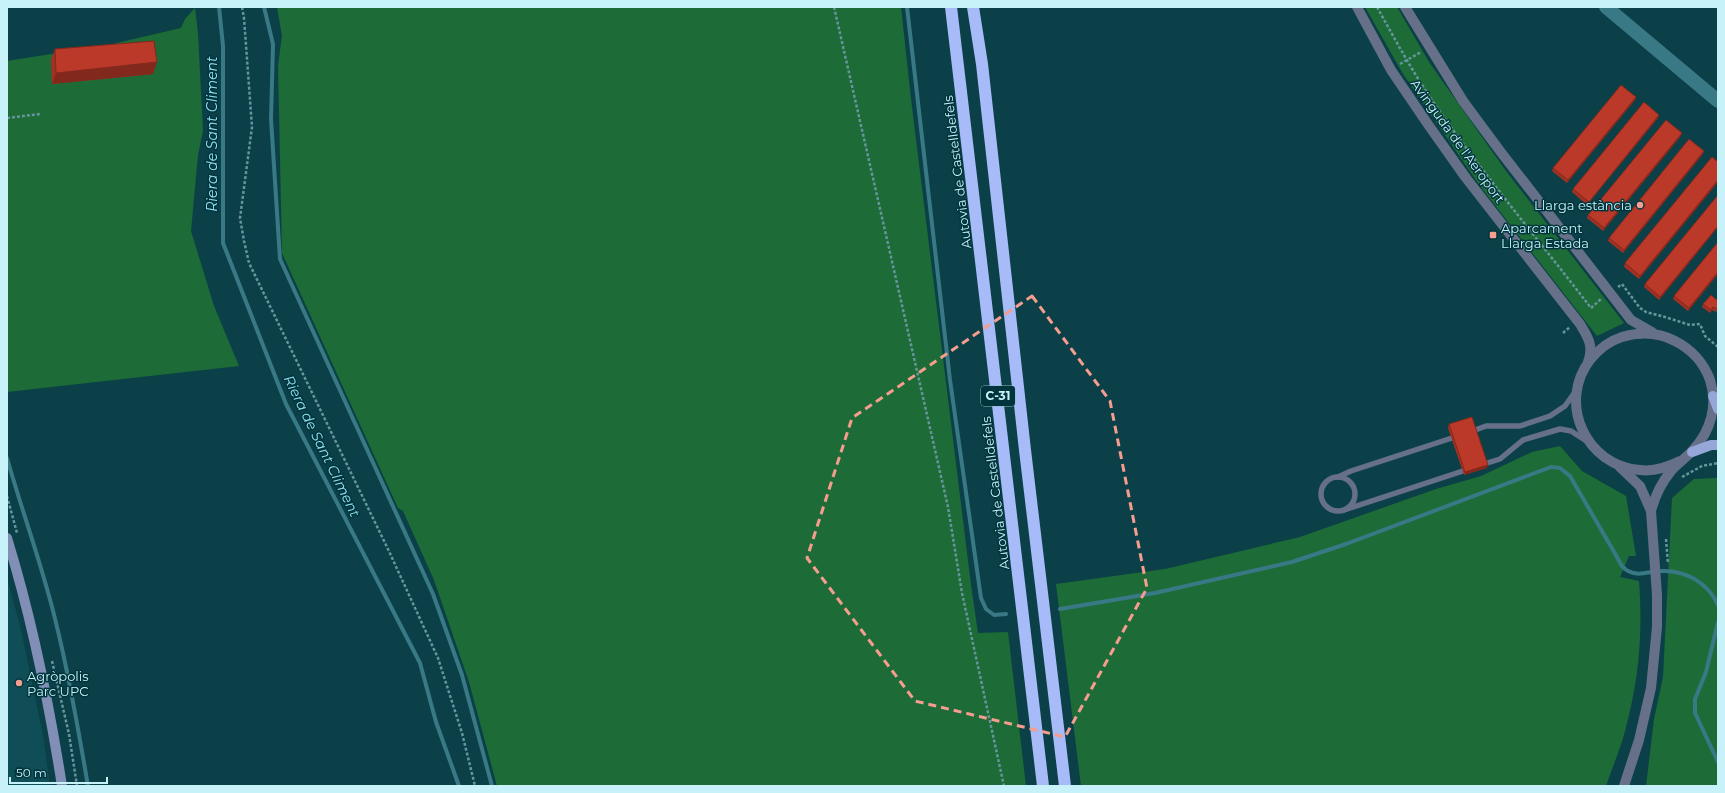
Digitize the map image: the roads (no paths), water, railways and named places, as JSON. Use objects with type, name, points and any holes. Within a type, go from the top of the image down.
[{"type":"highway","name":"Autovia de Castelldefels","points":[[951,7],[1043,786]]},
{"type":"highway","name":"C-31","points":[[973,7],[982,64],[1065,786]]},
{"type":"highway","points":[[981,7],[982,64]]},
{"type":"main road","points":[[1713,396],[1718,409]]},
{"type":"main road","points":[[1692,452],[1711,445],[1718,445]]},
{"type":"main road","points":[[7,538],[39,660],[62,786]]},
{"type":"street","name":"Avinguda de l'Aeroport","points":[[1357,7],[1391,70],[1427,123],[1466,178],[1580,324],[1591,345],[1586,365]]},
{"type":"street","points":[[1405,7],[1463,101],[1631,320],[1639,326],[1682,344],[1693,353],[1702,364],[1708,376],[1713,396],[1712,416],[1708,430],[1692,452],[1680,461],[1661,485],[1651,511]]},
{"type":"street","points":[[1624,786],[1642,726],[1651,688],[1657,627],[1655,554],[1651,511],[1640,486],[1616,465],[1597,452],[1589,442],[1577,417],[1576,390],[1586,365],[1604,346],[1618,338],[1630,335],[1644,333],[1658,334]]},
{"type":"street","points":[[1616,465],[1641,471],[1656,470],[1680,461]]},
{"type":"lane","points":[[1576,390],[1565,406],[1550,416],[1520,426],[1486,426],[1351,471],[1338,477],[1331,478],[1326,482],[1322,487],[1320,496],[1324,505],[1329,509],[1336,511],[1344,510],[1500,458],[1524,440],[1555,430],[1566,429],[1589,442]]},
{"type":"lane","points":[[1338,477],[1346,479],[1355,492],[1353,502],[1344,510]]},
{"type":"waterway","name":"Riera de Sant Climent","points":[[219,7],[223,46],[223,243],[286,404],[420,663],[436,722],[459,786]]},
{"type":"waterway","points":[[264,7],[273,44],[271,119],[280,259],[433,594],[462,675],[492,786]]},
{"type":"waterway","points":[[907,7],[950,380],[981,598],[986,609],[994,615],[1006,614]]},
{"type":"waterway","points":[[1606,7],[1718,101]]},
{"type":"waterway","points":[[7,458],[52,606],[78,726],[88,786]]},
{"type":"waterway","points":[[1060,609],[1155,593],[1292,562],[1346,544],[1551,467],[1560,468],[1570,476],[1624,568],[1636,574],[1670,571],[1695,579],[1708,590],[1718,605]]},
{"type":"waterway","points":[[1718,622],[1706,672],[1695,699],[1695,713],[1718,762]]},
{"type":"place","name":"Llarga estància","points":[[1640,205]]},
{"type":"place","name":"Aparcament Llarga Estada","points":[[1493,235]]},
{"type":"place","name":"Agròpolis Parc UPC","points":[[19,683]]}]
